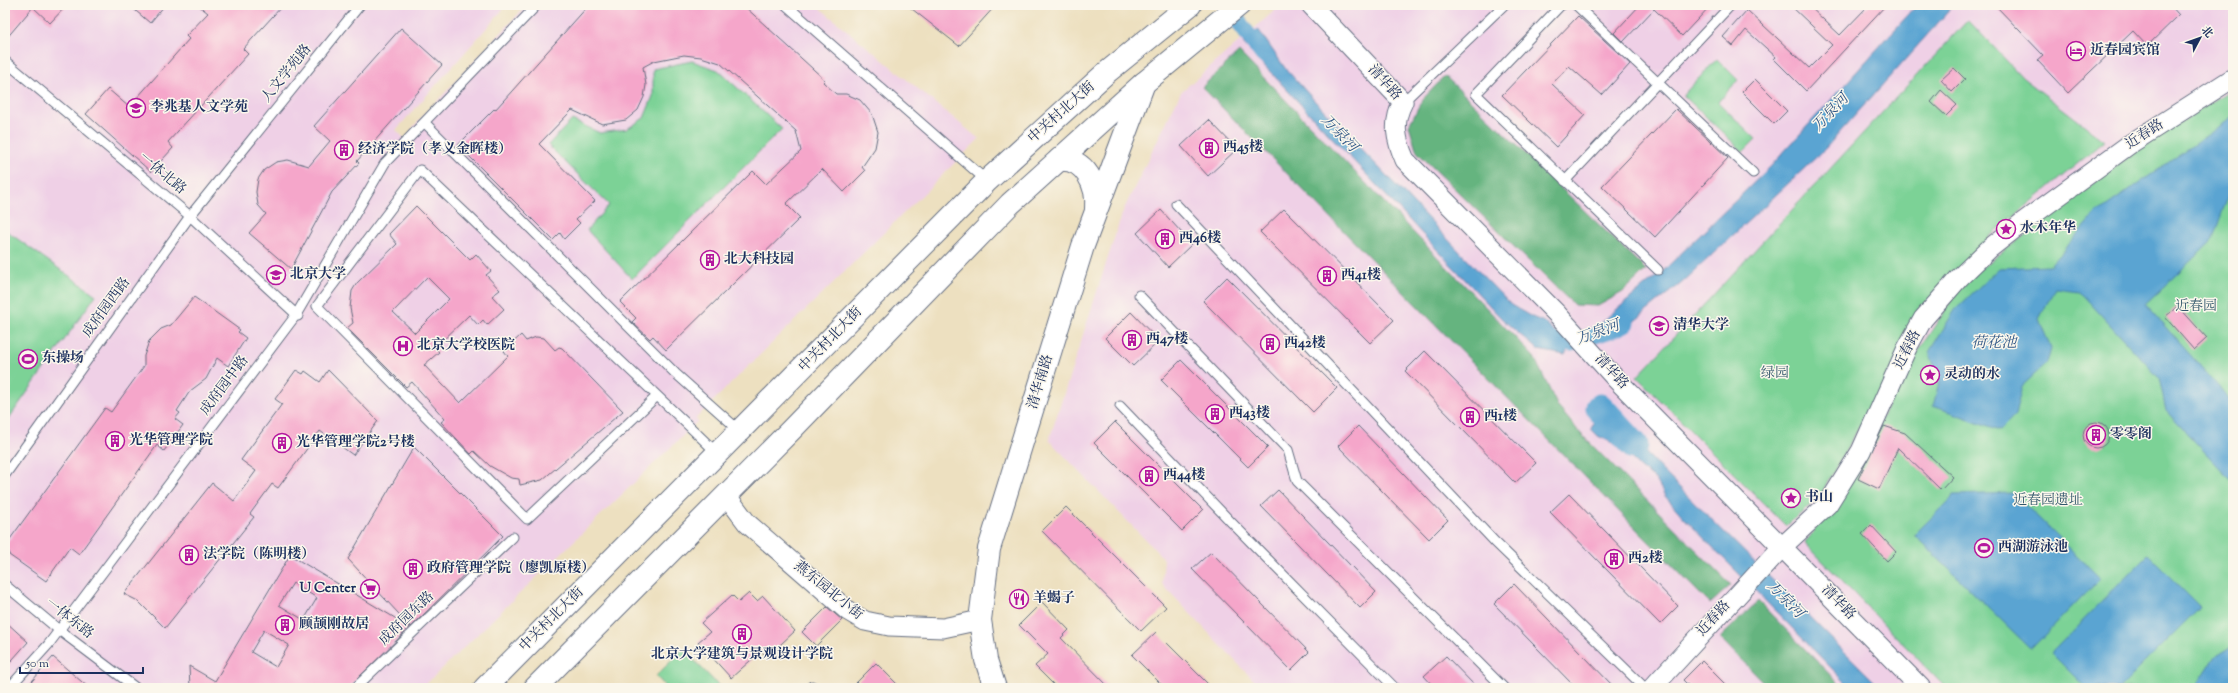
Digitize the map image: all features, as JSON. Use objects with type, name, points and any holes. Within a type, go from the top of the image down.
[{"type":"main road","name":"中关村北大街","points":[[485,688],[987,182],[1106,73],[1190,5]]},
{"type":"main road","points":[[535,688],[1010,204],[1144,83],[1239,5]]},
{"type":"main road","name":"清华南路","points":[[995,688],[986,660],[980,620],[989,549],[1084,246],[1144,83]]},
{"type":"main road","points":[[1058,160],[1070,161],[1084,169],[1091,180],[1097,198],[1095,214]]},
{"type":"street","name":"清华路","points":[[1311,5],[1403,102],[1398,112],[1396,131],[1397,142],[1404,160],[1558,315],[1607,367],[1615,378],[1783,546],[1921,688]]},
{"type":"street","name":"近春路","points":[[1652,688],[1783,546],[1828,504],[1861,451],[1907,348],[1923,319],[1959,278],[1990,248],[2023,222],[2130,144],[2233,78]]},
{"type":"street","name":"燕东园北小街","points":[[726,495],[746,523],[848,611],[865,622],[889,626],[943,628],[980,620]]},
{"type":"lane","name":"人文学苑路","points":[[190,216],[360,5]]},
{"type":"lane","name":"成府园中路","points":[[9,688],[59,630],[297,315],[385,163],[537,5]]},
{"type":"lane","points":[[786,5],[987,182]]},
{"type":"lane","points":[[1403,102],[1504,5]]},
{"type":"lane","points":[[1561,5],[1476,94],[1658,270]]},
{"type":"lane","points":[[1576,5],[1753,173]]},
{"type":"lane","points":[[1565,181],[1731,5]]},
{"type":"lane","name":"一体北路","points":[[5,61],[190,216],[297,315]]},
{"type":"lane","points":[[425,123],[675,373],[740,432]]},
{"type":"lane","points":[[657,396],[527,519],[317,306],[420,170],[718,454]]},
{"type":"lane","points":[[1176,204],[1495,542],[1645,688]]},
{"type":"lane","name":"成府园西路","points":[[5,475],[190,216]]},
{"type":"lane","points":[[1139,294],[1288,450],[1297,481],[1504,688]]},
{"type":"lane","points":[[1120,406],[1231,522],[1395,688]]},
{"type":"lane","name":"成府园东路","points":[[355,688],[513,537]]},
{"type":"lane","name":"一体东路","points":[[5,585],[59,630],[136,688]]},
{"type":"lane","points":[[810,688],[812,686],[814,688]]},
{"type":"shaded area","name":"北京大学","points":[[5,5],[507,5],[396,130],[406,140],[414,126],[527,5],[816,5],[979,139],[696,418],[698,421],[422,688],[5,688]]},
{"type":"shaded area","name":"清华大学","points":[[1281,5],[2233,5],[2233,688],[1261,688],[1162,584],[1164,559],[1049,440],[1123,211],[1181,92]]},
{"type":"green space","name":"绿园","points":[[1968,20],[2023,78],[2105,141],[1990,236],[1868,412],[1818,499],[1786,526],[1637,377]]},
{"type":"green space","points":[[1239,52],[1534,357],[1558,407],[1582,435],[1731,585],[1710,604],[1202,87]]},
{"type":"green space","points":[[1717,59],[1738,80],[1718,102],[1756,139],[1743,152],[1683,95]]},
{"type":"green space","points":[[692,61],[718,70],[782,129],[632,279],[587,230],[609,205],[548,145],[572,120],[600,133],[627,129],[644,118],[653,96],[653,69]]},
{"type":"green space","points":[[1445,76],[1646,270],[1623,292],[1598,306],[1574,305],[1417,152],[1409,125],[1422,100]]},
{"type":"green space","name":"近春园遗址","points":[[2233,88],[2233,688],[1946,688],[1805,543],[1852,479],[1902,376],[1964,281],[2135,152]]},
{"type":"green space","name":"东操场","points":[[5,230],[96,295],[5,424]]},
{"type":"green space","points":[[1758,601],[1843,688],[1769,688],[1720,638]]},
{"type":"green space","points":[[683,649],[721,688],[667,688],[656,676]]},
{"type":"water","points":[[1917,5],[1954,5],[1824,150],[1683,282],[1621,332],[1609,337],[1598,325],[1663,271],[1771,166]]},
{"type":"water","points":[[1258,29],[1285,68],[1314,100],[1511,305],[1544,322],[1569,346],[1565,355],[1538,350],[1503,320],[1243,43]]},
{"type":"water","name":"荷花池","points":[[2233,117],[2233,191],[2229,193],[2212,241],[2145,304],[2233,403],[2233,482],[2166,411],[2159,378],[2079,291],[2055,288],[2039,319],[2051,349],[2047,363],[2022,386],[2015,415],[2000,430],[1933,406],[1940,380],[1929,352],[1955,310],[1999,268],[2049,266],[2098,212]]},
{"type":"water","points":[[1610,415],[1662,470],[1881,688],[1851,688],[1685,519],[1665,496],[1656,480],[1639,467],[1621,447],[1598,436],[1591,429],[1593,424]]},
{"type":"water","points":[[2013,493],[2100,578],[2031,649],[1914,535],[1954,495]]},
{"type":"water","points":[[2148,555],[2200,607],[2119,688],[2102,688],[2100,686],[2097,688],[2086,688],[2051,653]]},
{"type":"water","points":[[2233,646],[2233,688],[2195,688],[2215,657]]},
{"type":"building","points":[[5,5],[67,5],[50,23],[33,7],[5,40]]},
{"type":"building","points":[[129,5],[165,5],[150,23]]},
{"type":"building","points":[[198,5],[283,5],[243,49],[248,54],[168,142],[173,148],[151,172],[86,114],[108,89],[129,107],[189,39],[186,36],[208,13]]},
{"type":"building","points":[[589,5],[743,5],[825,80],[823,82],[836,94],[846,94],[860,100],[872,114],[878,132],[875,148],[862,167],[865,171],[844,192],[822,169],[786,204],[800,218],[666,350],[653,336],[650,339],[632,322],[636,318],[620,302],[753,171],[766,184],[801,151],[796,131],[720,63],[701,57],[684,55],[654,61],[643,67],[646,85],[644,97],[638,110],[626,120],[602,124],[572,110],[539,144],[595,201],[576,219],[580,223],[564,239],[560,233],[553,240],[458,145],[494,109],[495,110]]},
{"type":"building","points":[[907,5],[996,5],[959,46]]},
{"type":"building","points":[[1640,5],[1711,5],[1682,36],[1654,9],[1623,42],[1614,33]]},
{"type":"building","points":[[1790,5],[1808,5],[1840,35],[1869,5],[1886,5],[1806,91],[1774,59],[1776,57],[1746,30],[1733,46],[1723,37],[1747,10],[1809,68],[1832,45]]},
{"type":"building","name":"近春园宾馆","points":[[1995,5],[2074,5],[2079,10],[2084,5],[2170,5],[2179,15],[2147,46],[2133,31],[2068,93],[2037,60],[2043,55]]},
{"type":"building","points":[[1578,16],[1630,64],[1602,95],[1569,66],[1552,84],[1585,115],[1556,147],[1502,95]]},
{"type":"building","name":"经济学院（孝义金晖楼）","points":[[401,28],[442,65],[357,161],[359,163],[332,192],[291,269],[249,233],[266,214],[258,205],[256,192],[258,179],[264,170],[276,162],[288,160],[309,166],[330,141],[314,126]]},
{"type":"building","points":[[1954,68],[1965,79],[1952,92],[1941,80]]},
{"type":"building","points":[[1755,79],[1787,111],[1774,124],[1742,92]]},
{"type":"building","points":[[1941,90],[1957,105],[1946,116],[1931,102]]},
{"type":"building","points":[[1676,109],[1728,158],[1655,237],[1602,186]]},
{"type":"building","name":"西45楼","points":[[1209,120],[1237,149],[1208,176],[1181,146]]},
{"type":"building","name":"北京大学校医院","points":[[416,206],[470,260],[476,254],[491,271],[486,275],[500,290],[492,296],[504,309],[487,325],[483,320],[478,325],[469,315],[435,348],[439,352],[424,365],[460,403],[508,356],[504,351],[521,335],[526,341],[536,337],[544,338],[555,350],[559,347],[562,348],[623,411],[542,480],[520,485],[519,479],[511,478],[490,466],[474,451],[471,454],[441,422],[445,419],[412,382],[406,387],[347,328],[353,323],[350,308],[352,291],[357,283],[397,244],[389,234]],"holes":[[[427,277],[449,299],[415,333],[393,312]]]},
{"type":"building","name":"西41楼","points":[[1284,209],[1394,320],[1370,343],[1260,232]]},
{"type":"building","name":"西46楼","points":[[1161,210],[1192,244],[1168,267],[1137,233]]},
{"type":"building","name":"西42楼","points":[[1227,277],[1337,388],[1313,412],[1203,301]]},
{"type":"building","name":"光华管理学院","points":[[194,297],[240,330],[238,332],[246,338],[228,366],[217,358],[206,379],[190,391],[177,411],[180,413],[175,419],[183,425],[164,451],[157,445],[79,554],[70,547],[46,581],[9,555],[10,553],[5,549],[5,546],[105,408],[111,412],[144,366],[144,356],[149,341],[161,329],[171,325]]},
{"type":"building","points":[[2178,306],[2207,338],[2194,350],[2165,317]]},
{"type":"building","name":"西47楼","points":[[1131,312],[1159,341],[1133,366],[1105,338]]},
{"type":"building","name":"西1楼","points":[[1425,351],[1536,463],[1515,483],[1405,371]]},
{"type":"building","name":"西43楼","points":[[1181,360],[1268,447],[1248,467],[1161,380]]},
{"type":"building","points":[[296,370],[303,374],[305,371],[320,382],[328,370],[378,421],[353,455],[320,431],[278,488],[272,484],[250,514],[254,517],[165,628],[138,601],[124,594],[212,483],[234,501],[256,471],[241,460],[282,404],[275,399]]},
{"type":"building","name":"西44楼","points":[[1115,422],[1203,510],[1182,531],[1094,443]]},
{"type":"building","name":"零零阁","points":[[2096,422],[2105,426],[2109,435],[2105,444],[2096,448],[2087,444],[2083,435],[2087,426]]},
{"type":"building","points":[[1358,426],[1448,520],[1429,539],[1338,446]]},
{"type":"building","points":[[1884,426],[1905,433],[1953,477],[1941,490],[1898,448],[1879,489],[1858,479]]},
{"type":"building","name":"政府管理学院（廖凯原楼）","points":[[414,447],[503,536],[411,627],[348,559]]},
{"type":"building","points":[[1278,490],[1376,592],[1360,608],[1261,506]]},
{"type":"building","name":"西2楼","points":[[1569,494],[1678,606],[1660,624],[1550,512]]},
{"type":"building","points":[[1066,507],[1166,607],[1141,631],[1042,531]]},
{"type":"building","points":[[1871,525],[1896,552],[1887,561],[1862,534]]},
{"type":"building","points":[[1211,552],[1309,652],[1291,670],[1192,569]]},
{"type":"building","points":[[290,555],[410,627],[348,688],[190,688],[189,666],[215,681]],"holes":[[[293,583],[317,598],[304,620],[279,605]],[[264,630],[289,645],[276,667],[251,652]]]},
{"type":"building","points":[[1514,584],[1615,688],[1576,688],[1494,604]]},
{"type":"building","name":"北京大学建筑与景观设计学院","points":[[749,593],[757,601],[763,596],[795,631],[767,657],[761,651],[731,678],[698,642],[710,632],[701,623],[732,595],[739,602]]},
{"type":"building","points":[[1042,602],[1069,630],[1061,638],[1110,688],[1057,688],[1035,666],[1048,654],[1019,625]]},
{"type":"building","points":[[827,607],[842,620],[816,646],[802,632]]},
{"type":"building","points":[[5,621],[28,642],[5,668]]},
{"type":"building","points":[[1156,632],[1212,688],[1165,688],[1132,655]]},
{"type":"building","points":[[1446,656],[1477,688],[1435,688],[1424,676]]},
{"type":"building","points":[[53,657],[89,688],[26,688]]},
{"type":"building","points":[[1702,661],[1729,688],[1691,688],[1683,680]]},
{"type":"building","points":[[876,663],[901,688],[851,688]]},
{"type":"waterway","name":"万泉河","points":[[1226,5],[1263,55]]},
{"type":"waterway","name":"万泉河","points":[[1542,339],[1572,343],[1619,327],[1626,323]]},
{"type":"waterway","name":"万泉河","points":[[1600,408],[1634,445]]},
{"type":"place","name":"近春园宾馆","points":[[2076,51]]},
{"type":"place","name":"李兆基人文学苑","points":[[136,108]]},
{"type":"place","name":"西45楼","points":[[1209,148]]},
{"type":"place","name":"经济学院（孝义金晖楼）","points":[[344,150]]},
{"type":"place","name":"水木年华","points":[[2006,229]]},
{"type":"place","name":"西46楼","points":[[1165,239]]},
{"type":"place","name":"北大科技园","points":[[710,260]]},
{"type":"place","name":"北京大学","points":[[276,275]]},
{"type":"place","name":"西41楼","points":[[1327,276]]},
{"type":"place","name":"清华大学","points":[[1659,326]]},
{"type":"place","name":"西47楼","points":[[1132,340]]},
{"type":"place","name":"西42楼","points":[[1270,344]]},
{"type":"place","name":"北京大学校医院","points":[[403,346]]},
{"type":"place","name":"东操场","points":[[28,359]]},
{"type":"place","name":"灵动的水","points":[[1930,375]]},
{"type":"place","name":"西43楼","points":[[1215,414]]},
{"type":"place","name":"西1楼","points":[[1470,417]]},
{"type":"place","name":"零零阁","points":[[2096,435]]},
{"type":"place","name":"光华管理学院","points":[[115,441]]},
{"type":"place","name":"光华管理学院2号楼","points":[[282,443]]},
{"type":"place","name":"西44楼","points":[[1149,476]]},
{"type":"place","name":"书山","points":[[1791,498]]},
{"type":"place","name":"西湖游泳池","points":[[1984,548]]},
{"type":"place","name":"法学院（陈明楼）","points":[[189,555]]},
{"type":"place","name":"西2楼","points":[[1614,559]]},
{"type":"place","name":"政府管理学院（廖凯原楼）","points":[[413,569]]},
{"type":"place","name":"U Center","points":[[370,589]]},
{"type":"place","name":"羊蝎子","points":[[1019,599]]},
{"type":"place","name":"顾颉刚故居","points":[[285,625]]},
{"type":"place","name":"北京大学建筑与景观设计学院","points":[[742,634]]},
{"type":"park label","name":"近春园","points":[[2196,307]]}]
